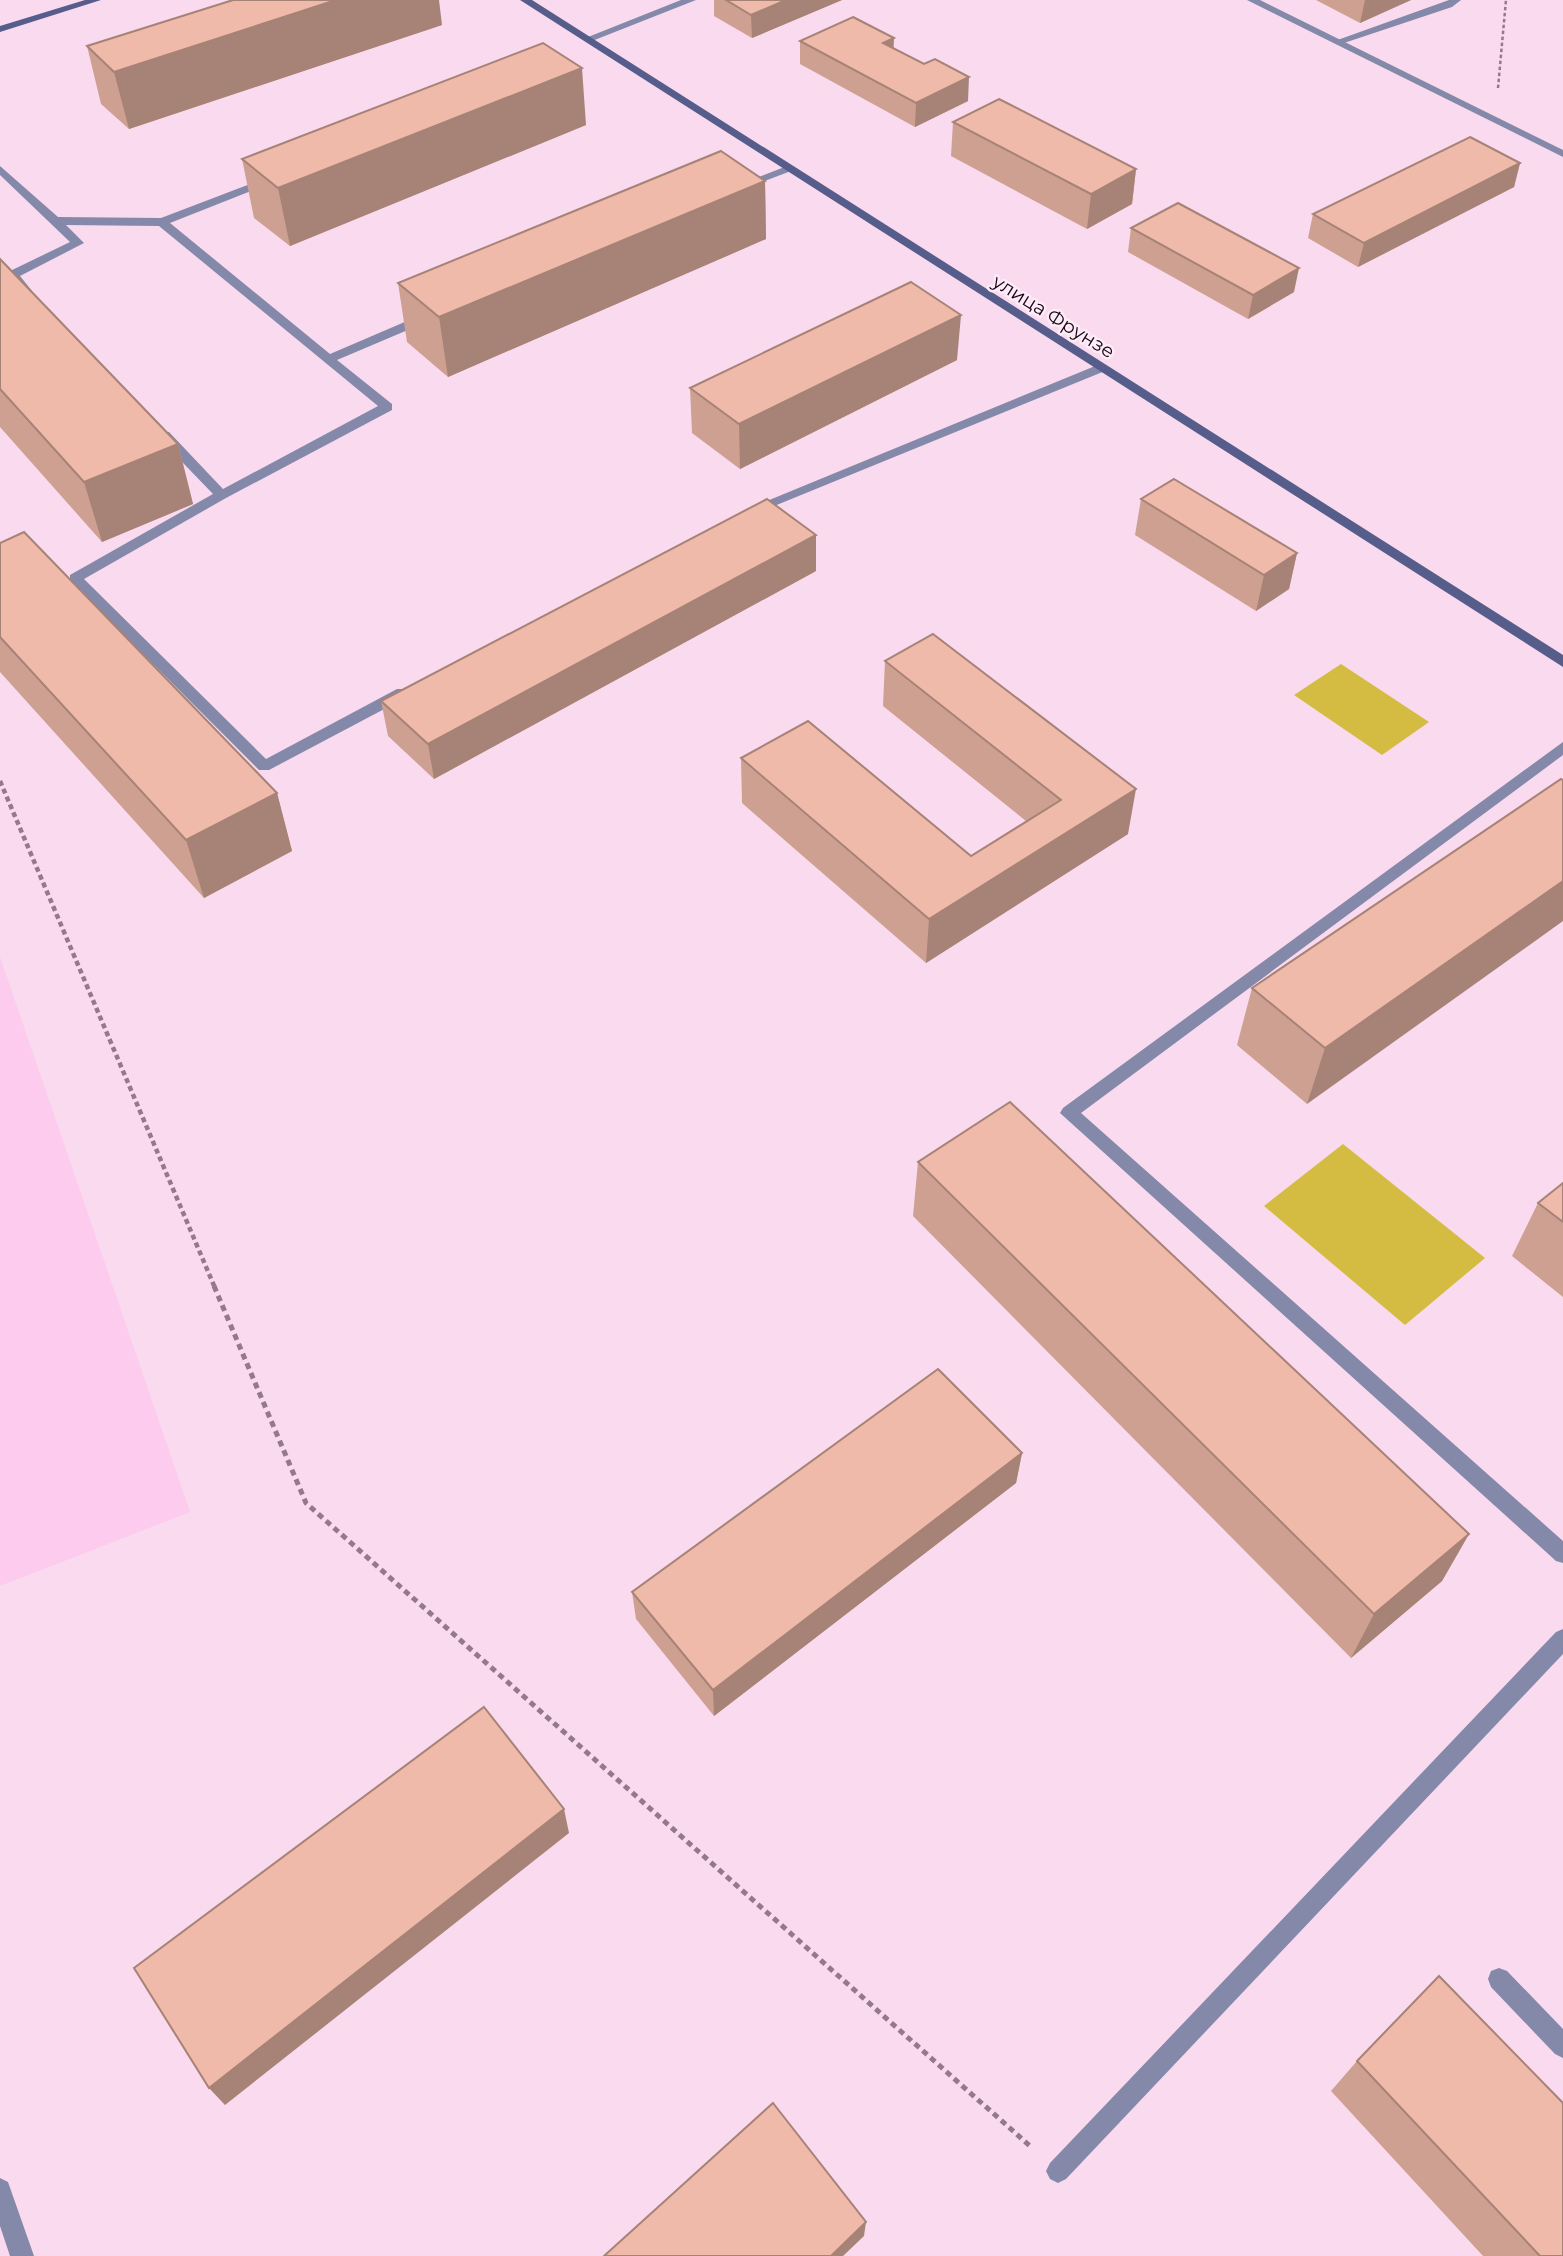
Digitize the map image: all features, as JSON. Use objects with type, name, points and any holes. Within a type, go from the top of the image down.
[{"type":"main road","points":[[0,29],[96,0]]},
{"type":"main road","name":"улица Фрунзе","points":[[525,0],[1563,662]]},
{"type":"street","points":[[587,39],[691,0]]},
{"type":"street","points":[[1252,0],[1563,154]]},
{"type":"street","points":[[1337,42],[1456,0]]},
{"type":"street","points":[[0,169],[78,243],[12,275],[40,305]]},
{"type":"street","points":[[731,191],[787,169]]},
{"type":"street","points":[[55,221],[162,222],[277,177]]},
{"type":"street","points":[[162,222],[387,407],[221,495],[75,578],[264,766],[411,688]]},
{"type":"street","points":[[328,359],[442,311]]},
{"type":"street","points":[[743,514],[1100,368]]},
{"type":"street","points":[[154,425],[221,495]]},
{"type":"street","points":[[1563,747],[1069,1113],[1563,1553]]},
{"type":"street","points":[[1058,2171],[1563,1639]]},
{"type":"street","points":[[1499,1979],[1563,2046]]},
{"type":"street","points":[[0,2190],[22,2256]]},
{"type":"path","points":[[1495,121],[1506,0]]},
{"type":"path","points":[[0,781],[306,1503],[1058,2171]]},
{"type":"shaded area","points":[[1341,664],[1429,722],[1382,755],[1294,695]]},
{"type":"shaded area","points":[[0,957],[190,1512],[0,1586]]},
{"type":"shaded area","points":[[1343,1144],[1485,1258],[1405,1325],[1264,1206]]},
{"type":"building","points":[[233,0],[336,0],[114,72],[87,46]]},
{"type":"building","points":[[726,0],[786,0],[751,15]]},
{"type":"building","points":[[853,17],[894,38],[883,43],[924,64],[935,59],[969,77],[916,103],[800,41]]},
{"type":"building","points":[[543,43],[582,68],[278,188],[242,159]]},
{"type":"building","points":[[999,99],[1136,169],[1091,194],[953,122]]},
{"type":"building","points":[[1470,137],[1520,163],[1364,243],[1313,214]]},
{"type":"building","points":[[721,151],[765,181],[439,317],[398,283]]},
{"type":"building","points":[[1178,203],[1299,268],[1253,295],[1131,228]]},
{"type":"building","points":[[0,259],[178,444],[84,482],[0,389]]},
{"type":"building","points":[[911,282],[961,315],[739,424],[690,388]]},
{"type":"building","points":[[1174,479],[1297,553],[1264,575],[1141,499]]},
{"type":"building","points":[[767,499],[816,535],[428,744],[381,701]]},
{"type":"building","points":[[24,532],[277,793],[186,840],[0,637],[0,543]]},
{"type":"building","points":[[933,634],[1136,789],[929,919],[741,758],[808,721],[971,856],[1061,800],[885,661]]},
{"type":"building","points":[[1561,779],[1563,881],[1325,1048],[1252,988]]},
{"type":"building","points":[[1010,1102],[1469,1534],[1374,1614],[918,1162]]},
{"type":"building","points":[[1563,1183],[1563,1222],[1538,1203]]},
{"type":"building","points":[[938,1369],[1022,1453],[713,1690],[632,1592]]},
{"type":"building","points":[[484,1707],[564,1809],[209,2088],[134,1968]]},
{"type":"building","points":[[1439,1976],[1563,2103],[1563,2256],[1540,2256],[1357,2061]]},
{"type":"building","points":[[773,2103],[866,2222],[831,2256],[604,2256]]}]
